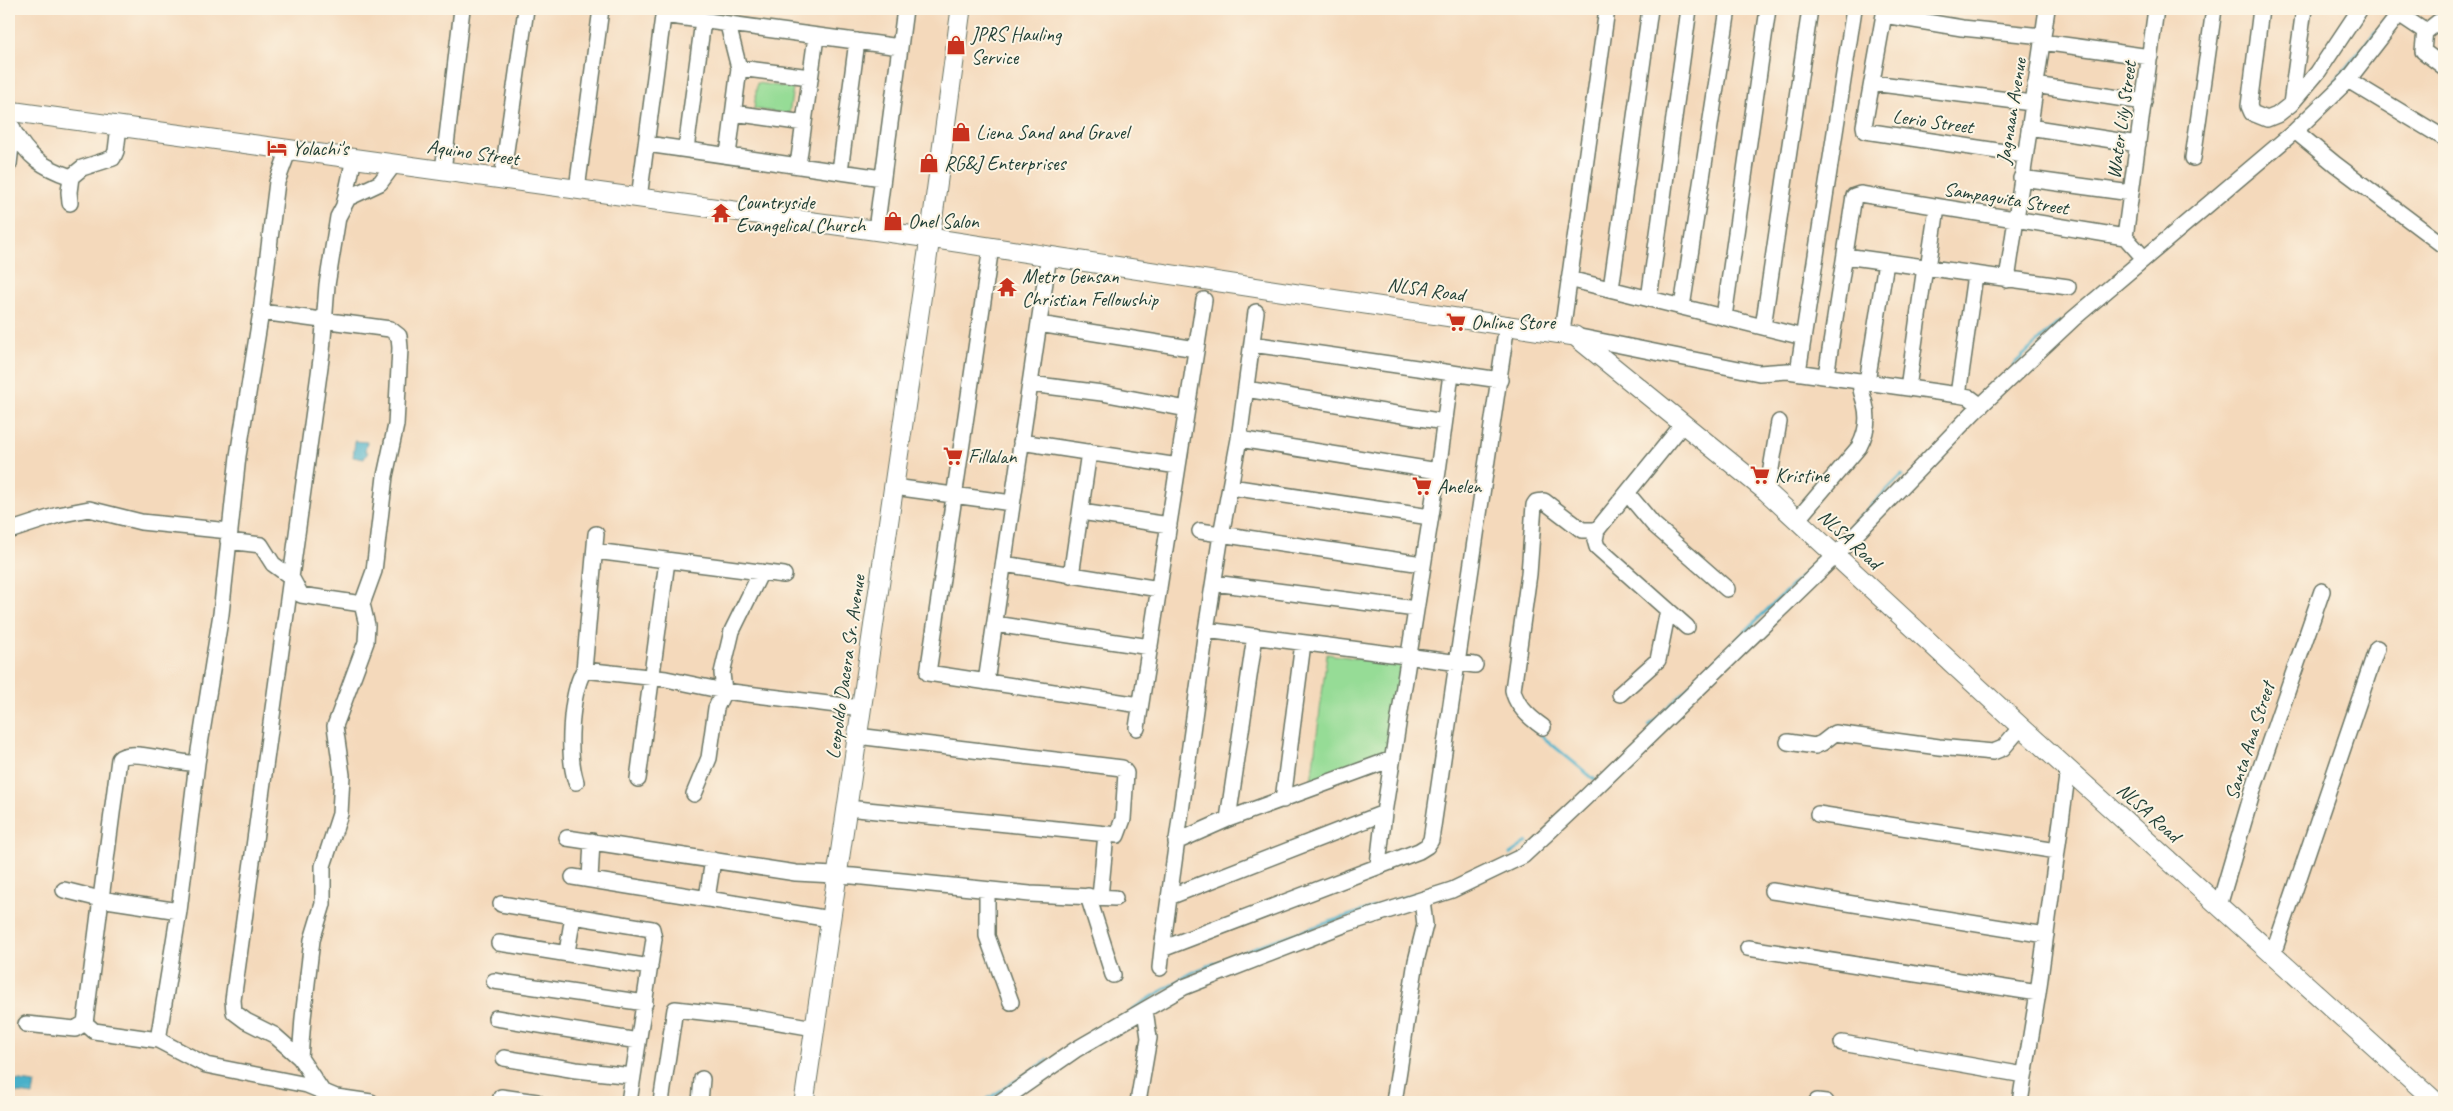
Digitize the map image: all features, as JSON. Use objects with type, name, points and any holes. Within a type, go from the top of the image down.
[{"type":"main road","name":"Leopoldo Dacera Sr. Avenue","points":[[804,1102],[930,238],[961,9]]},
{"type":"main road","name":"Aquino Street","points":[[13,117],[119,126],[930,238]]},
{"type":"main road","name":"NLSA Road","points":[[930,238],[1568,334],[1767,492],[2021,727],[2436,1102]]},
{"type":"street","points":[[443,171],[462,9]]},
{"type":"street","points":[[502,179],[526,9]]},
{"type":"street","points":[[577,189],[601,9]]},
{"type":"street","points":[[876,230],[905,9]]},
{"type":"street","points":[[1606,9],[1569,279],[1568,334],[1752,372],[1798,372],[1908,388],[1971,400]]},
{"type":"street","points":[[1611,289],[1650,9]]},
{"type":"street","points":[[1649,298],[1689,9]]},
{"type":"street","points":[[1682,307],[1728,9]]},
{"type":"street","points":[[1724,317],[1768,9]]},
{"type":"street","points":[[1764,327],[1810,9]]},
{"type":"street","points":[[1798,372],[1854,9]]},
{"type":"street","name":"Jagnaan Avenue","points":[[2006,280],[2047,9]]},
{"type":"street","name":"Water Lily Street","points":[[2125,237],[2156,9]]},
{"type":"street","points":[[2193,158],[2214,9]]},
{"type":"street","points":[[2261,9],[2249,109],[2258,116],[2270,118],[2291,104],[2318,72],[2360,9]]},
{"type":"street","points":[[2291,104],[2304,9]]},
{"type":"street","points":[[1000,1102],[1046,1069],[1184,987],[1213,974],[1346,924],[1422,900],[1478,879],[1523,856],[1585,798],[1830,552],[1971,400],[2073,318],[2143,257],[2295,131],[2348,80],[2401,11],[2426,30]]},
{"type":"street","points":[[639,198],[663,12],[728,25],[900,47]]},
{"type":"street","points":[[2032,104],[1872,83],[1885,12],[1962,28],[2150,57]]},
{"type":"street","points":[[686,149],[702,21]]},
{"type":"street","points":[[2444,24],[2438,22],[2426,30],[2423,50],[2444,67]]},
{"type":"street","points":[[728,25],[740,68],[728,155]]},
{"type":"street","points":[[798,165],[816,36]]},
{"type":"street","points":[[840,171],[857,41]]},
{"type":"street","points":[[740,68],[810,77]]},
{"type":"street","points":[[2348,80],[2444,138]]},
{"type":"street","name":"Lerio Street","points":[[1872,83],[1865,131],[2024,154]]},
{"type":"street","points":[[2035,85],[2144,102]]},
{"type":"street","points":[[734,113],[804,123]]},
{"type":"street","points":[[9,164],[13,117]]},
{"type":"street","points":[[13,117],[20,142],[40,164],[71,177]]},
{"type":"street","points":[[70,203],[68,192],[71,177],[82,168],[113,158],[119,126]]},
{"type":"street","points":[[2029,127],[2138,144]]},
{"type":"street","points":[[2295,131],[2335,164],[2444,246]]},
{"type":"street","points":[[647,144],[882,178]]},
{"type":"street","points":[[158,1040],[179,910],[198,763],[221,614],[229,536],[247,398],[261,312],[277,182],[289,149]]},
{"type":"street","points":[[300,1058],[274,1035],[240,1017],[233,1006],[325,319],[328,275],[338,217],[344,205],[354,158]]},
{"type":"street","points":[[344,205],[358,192],[380,183],[394,164]]},
{"type":"street","points":[[2021,178],[2132,193]]},
{"type":"street","name":"Sampaguita Street","points":[[1845,256],[1854,196],[1860,194],[2125,237]]},
{"type":"street","points":[[1908,388],[1937,208]]},
{"type":"street","points":[[2125,237],[2143,257]]},
{"type":"street","points":[[991,247],[928,673],[1140,705]]},
{"type":"street","points":[[986,682],[1049,255]]},
{"type":"street","points":[[1826,376],[1845,256],[2006,280],[2068,287]]},
{"type":"street","points":[[1797,520],[1860,447],[1865,436],[1867,420],[1860,390],[1864,381],[1886,262]]},
{"type":"street","points":[[1971,400],[1975,275]]},
{"type":"street","points":[[1569,279],[1803,337]]},
{"type":"street","points":[[1137,728],[1204,300]]},
{"type":"street","points":[[261,312],[390,329],[398,336],[400,342],[396,425],[384,486],[374,571],[362,604],[367,625],[366,642],[335,726],[342,775],[340,814],[323,866],[323,904],[312,940],[300,1058],[303,1066],[322,1091]]},
{"type":"street","points":[[1160,968],[1206,630],[1239,439],[1256,312]]},
{"type":"street","points":[[1039,324],[1196,348]]},
{"type":"street","points":[[1162,950],[1378,865],[1419,851],[1427,846],[1431,840],[1508,324]]},
{"type":"street","points":[[1252,344],[1500,380]]},
{"type":"street","points":[[1378,865],[1392,759],[1438,471],[1450,374]]},
{"type":"street","points":[[1030,384],[1102,393],[1187,409]]},
{"type":"street","points":[[1246,389],[1444,422]]},
{"type":"street","points":[[1767,492],[1779,422]]},
{"type":"street","points":[[1683,424],[1597,530],[1595,540],[1597,547],[1687,626]]},
{"type":"street","points":[[1239,439],[1438,471]]},
{"type":"street","points":[[1021,442],[1178,466]]},
{"type":"street","points":[[1071,576],[1089,452]]},
{"type":"street","points":[[894,487],[1012,503]]},
{"type":"street","points":[[1231,487],[1430,517]]},
{"type":"street","points":[[1627,493],[1653,524],[1727,589]]},
{"type":"street","points":[[1543,726],[1529,717],[1517,701],[1513,690],[1528,574],[1534,505],[1536,502],[1544,501],[1582,530],[1597,530]]},
{"type":"street","points":[[9,531],[58,515],[89,509],[141,522],[229,536],[261,545],[273,564],[291,577],[301,595],[362,604]]},
{"type":"street","points":[[1081,512],[1169,525]]},
{"type":"street","points":[[1200,532],[1422,564]]},
{"type":"street","points":[[576,782],[571,768],[570,742],[576,691],[584,670],[596,534]]},
{"type":"street","points":[[595,551],[784,574]]},
{"type":"street","points":[[638,779],[653,678],[667,561]]},
{"type":"street","points":[[1004,564],[1159,589]]},
{"type":"street","points":[[694,794],[709,758],[716,708],[724,691],[722,673],[729,641],[737,618],[761,572]]},
{"type":"street","points":[[1214,583],[1416,609]]},
{"type":"street","name":"Santa Ana Street","points":[[2219,906],[2257,777],[2322,591]]},
{"type":"street","points":[[1620,694],[1658,660],[1668,610]]},
{"type":"street","points":[[994,624],[1150,647]]},
{"type":"street","points":[[1206,630],[1475,665]]},
{"type":"street","points":[[1228,820],[1255,636]]},
{"type":"street","points":[[1283,800],[1303,643]]},
{"type":"street","points":[[2272,954],[2377,648]]},
{"type":"street","points":[[584,670],[653,678],[724,691],[861,708]]},
{"type":"street","points":[[1788,742],[1814,746],[1822,744],[1835,733],[1993,752],[2003,748],[2021,727]]},
{"type":"street","points":[[847,808],[1117,835],[1120,831],[1126,778],[1126,773],[1122,768],[857,736]]},
{"type":"street","points":[[85,1024],[119,759],[126,754],[132,754],[180,763],[198,763]]},
{"type":"street","points":[[1176,842],[1228,820],[1392,759]]},
{"type":"street","points":[[2020,1102],[2038,993],[2068,769]]},
{"type":"street","points":[[1169,897],[1384,813]]},
{"type":"street","points":[[1818,814],[2057,851]]},
{"type":"street","points":[[1106,834],[1094,896],[1113,975]]},
{"type":"street","points":[[567,838],[796,873],[987,891],[1115,898]]},
{"type":"street","points":[[590,879],[592,841]]},
{"type":"street","points":[[707,898],[714,860]]},
{"type":"street","points":[[573,877],[830,919]]},
{"type":"street","points":[[64,890],[100,899],[179,910]]},
{"type":"street","points":[[987,891],[988,936],[1011,1002]]},
{"type":"street","points":[[1772,891],[2046,934]]},
{"type":"street","points":[[1394,1102],[1416,961],[1424,925],[1422,900]]},
{"type":"street","points":[[500,904],[649,927],[654,935],[645,1003],[628,1102]]},
{"type":"street","points":[[567,952],[572,916]]},
{"type":"street","points":[[499,943],[567,952],[650,967]]},
{"type":"street","points":[[1748,948],[2038,993]]},
{"type":"street","points":[[494,982],[645,1003]]},
{"type":"street","points":[[661,1102],[675,1009],[814,1028]]},
{"type":"street","points":[[1138,1102],[1149,1038],[1145,1010]]},
{"type":"street","points":[[496,1018],[638,1041]]},
{"type":"street","points":[[26,1024],[75,1029],[85,1024]]},
{"type":"street","points":[[85,1024],[94,1031],[158,1040],[206,1065],[308,1085],[336,1097],[371,1102]]},
{"type":"street","points":[[1842,1043],[2024,1075]]},
{"type":"street","points":[[504,1058],[576,1070],[633,1076]]},
{"type":"street","points":[[700,1102],[702,1079]]},
{"type":"street","points":[[501,1097],[537,1102]]},
{"type":"green space","points":[[757,83],[793,88],[789,114],[754,109]]},
{"type":"green space","points":[[1327,654],[1401,665],[1387,752],[1311,782]]},
{"type":"water","points":[[355,441],[367,442],[365,451],[368,452],[364,459],[353,457]]},
{"type":"water","points":[[13,1080],[35,1083],[33,1095],[12,1092]]},
{"type":"waterway","points":[[2332,85],[2377,30]]},
{"type":"waterway","points":[[2013,365],[2059,322]]},
{"type":"waterway","points":[[1832,545],[1902,475]]},
{"type":"waterway","points":[[1649,726],[1825,553]]},
{"type":"waterway","points":[[1532,728],[1595,780]]},
{"type":"waterway","points":[[1510,854],[1527,842]]},
{"type":"waterway","points":[[1132,1009],[1193,972],[1266,943],[1462,878]]},
{"type":"waterway","points":[[983,1102],[1048,1060]]},
{"type":"place","name":"JPRS Hauling Service","points":[[956,45]]},
{"type":"place","name":"Liena Sand and Gravel","points":[[961,132]]},
{"type":"place","name":"Yolachi's","points":[[277,148]]},
{"type":"place","name":"RG&J Enterprises","points":[[929,163]]},
{"type":"place","name":"Countryside Evangelical Church","points":[[721,213]]},
{"type":"place","name":"Onel Salon","points":[[893,221]]},
{"type":"place","name":"Metro Gensan Christian Fellowship","points":[[1007,287]]},
{"type":"place","name":"Online Store","points":[[1456,322]]},
{"type":"place","name":"Fillalan","points":[[953,456]]},
{"type":"place","name":"Kristine","points":[[1760,475]]},
{"type":"place","name":"Anelen","points":[[1422,486]]}]
